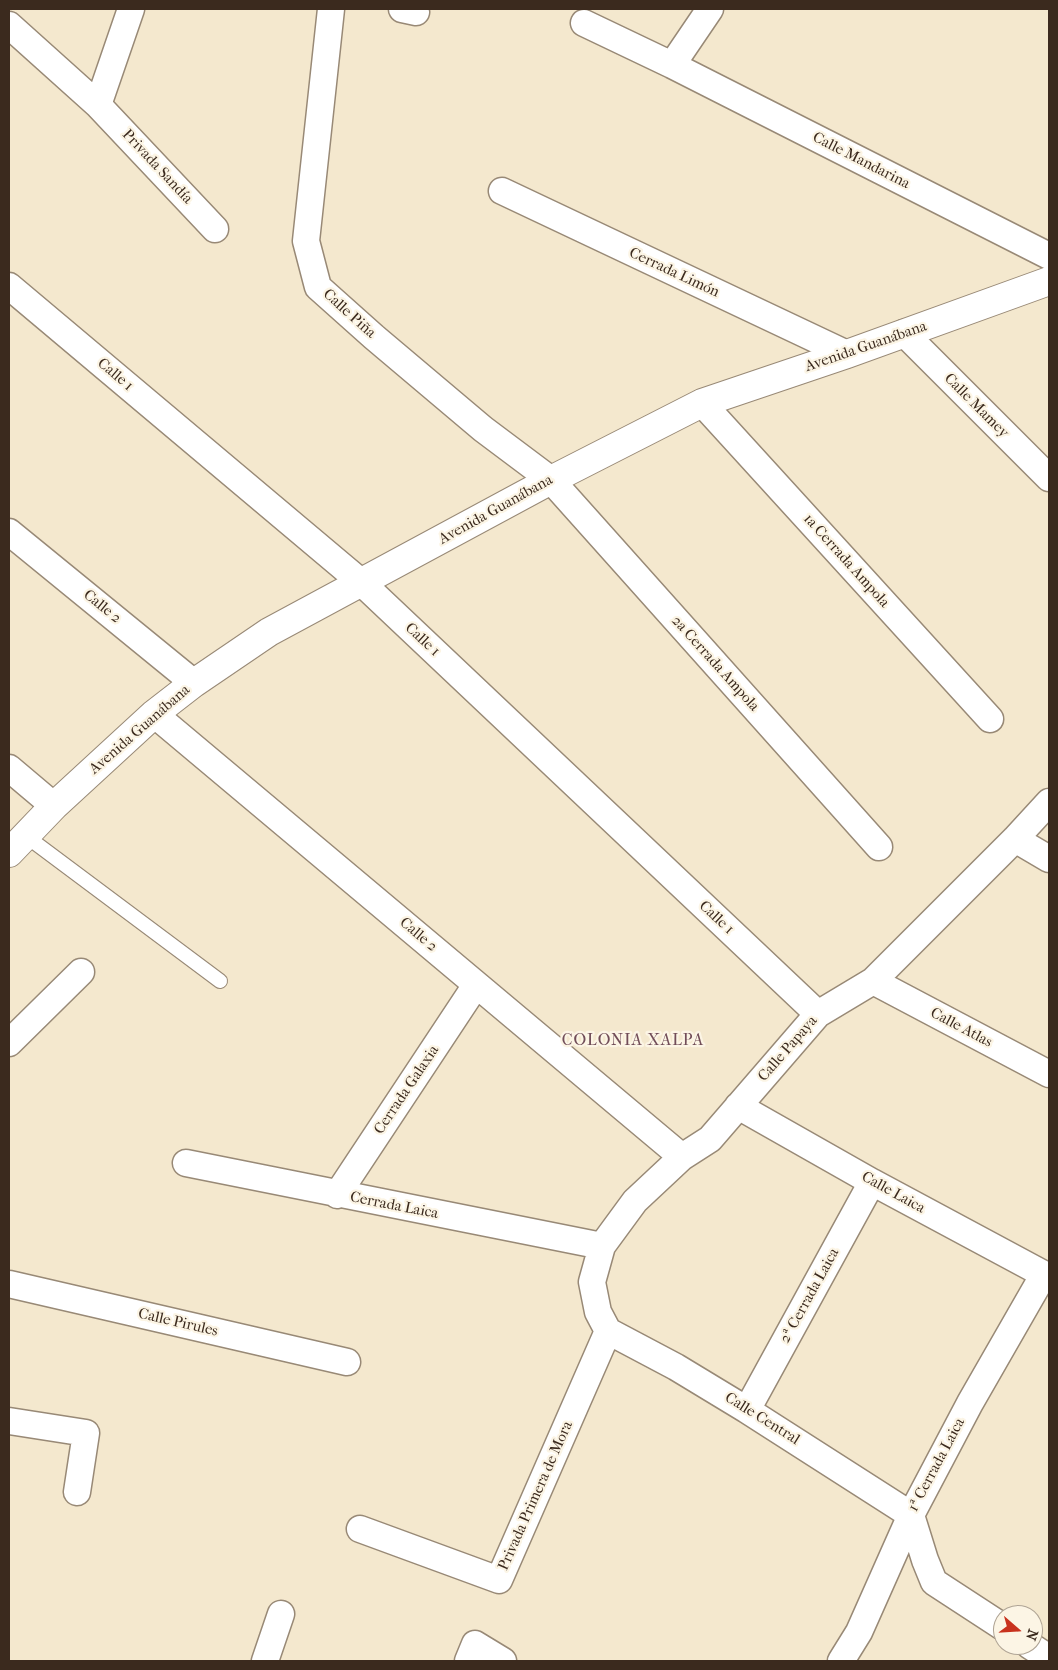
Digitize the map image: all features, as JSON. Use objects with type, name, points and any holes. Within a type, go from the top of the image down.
[{"type":"street","points":[[98,105],[132,9]]},
{"type":"street","name":"Calle Piña","points":[[331,9],[306,241],[318,286],[374,337],[483,430],[551,480]]},
{"type":"street","points":[[672,65],[710,9]]},
{"type":"street","name":"Calle Mandarina","points":[[584,23],[672,65],[1049,256]]},
{"type":"street","name":"Privada Sandía","points":[[9,25],[98,105],[215,229]]},
{"type":"street","name":"Cerrada Limón","points":[[502,191],[847,354]]},
{"type":"street","name":"Avenida Guanábana","points":[[17,844],[54,806],[154,714],[194,683],[269,632],[551,480],[702,403],[847,354],[1049,281]]},
{"type":"street","name":"Calle 1","points":[[9,286],[362,583],[818,1014]]},
{"type":"street","name":"Calle Mamey","points":[[904,333],[1049,478]]},
{"type":"street","name":"1a Cerrada Ampola","points":[[702,403],[990,719]]},
{"type":"street","name":"2a Cerrada Ampola","points":[[551,480],[879,847]]},
{"type":"street","name":"Calle 2","points":[[9,532],[194,683]]},
{"type":"street","name":"Calle 2","points":[[154,714],[682,1157]]},
{"type":"street","points":[[9,768],[54,806]]},
{"type":"street","name":"Calle Papaya","points":[[608,1331],[598,1312],[592,1282],[602,1246],[635,1201],[682,1157],[710,1139],[818,1014],[873,981],[1015,839],[1049,802]]},
{"type":"street","points":[[1015,839],[1049,859]]},
{"type":"street","points":[[9,1043],[81,972]]},
{"type":"street","name":"Calle Atlas","points":[[873,981],[1049,1074]]},
{"type":"street","name":"Cerrada Galaxia","points":[[337,1194],[476,984]]},
{"type":"street","name":"Calle Laica","points":[[738,1106],[872,1182],[1046,1276]]},
{"type":"street","name":"Cerrada Laica","points":[[186,1163],[602,1246]]},
{"type":"street","name":"2ª Cerrada Laica","points":[[747,1410],[872,1182]]},
{"type":"street","name":"1ª Cerrada Laica","points":[[841,1661],[859,1632],[911,1515],[970,1403],[1046,1276]]},
{"type":"street","name":"Calle Pirules","points":[[9,1284],[347,1362]]},
{"type":"street","name":"Calle Central","points":[[608,1331],[676,1367],[747,1410],[911,1515]]},
{"type":"street","name":"Privada Primera de Mora","points":[[360,1529],[499,1580],[608,1331]]},
{"type":"street","points":[[9,1421],[86,1433],[76,1492]]},
{"type":"street","points":[[911,1515],[934,1582],[993,1621]]},
{"type":"street","points":[[265,1661],[280,1614]]},
{"type":"street","points":[[471,1653],[503,1661]]},
{"type":"lane","points":[[17,844],[220,981]]},
{"type":"district","name":"COLONIA XALPA","points":[[633,1041]]}]
